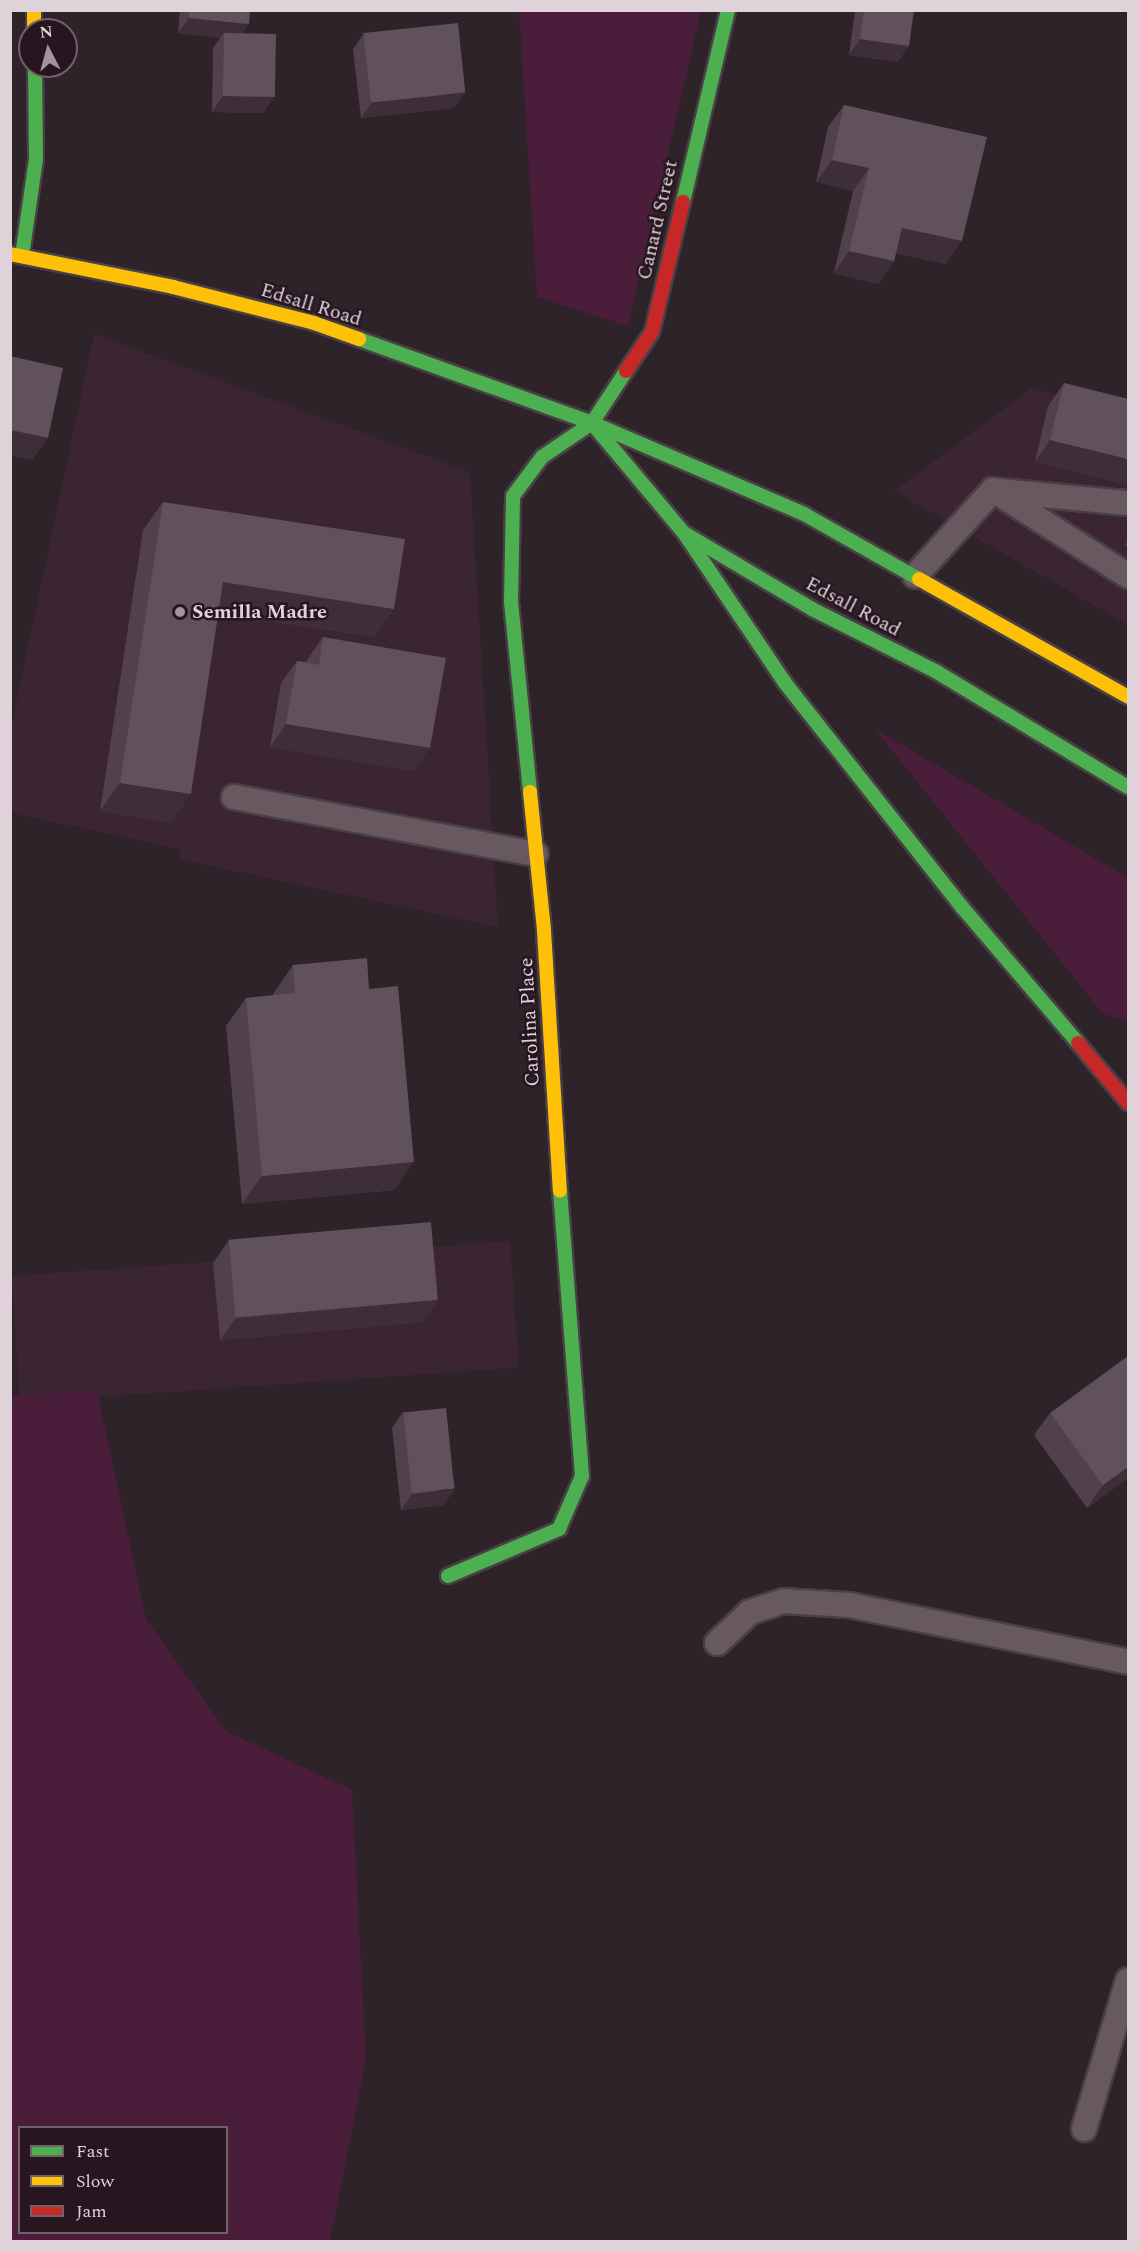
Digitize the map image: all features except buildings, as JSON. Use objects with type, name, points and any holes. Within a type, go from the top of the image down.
[{"type":"main road","name":"Canard Street","points":[[592,423],[652,332],[728,10]]},
{"type":"main road","points":[[16,255],[36,159],[34,78]]},
{"type":"main road","name":"Edsall Road","points":[[16,255],[173,286],[314,323],[592,423],[804,514],[1128,697]]},
{"type":"main road","name":"Edsall Road","points":[[592,423],[684,533],[812,609],[937,672],[1128,787]]},
{"type":"main road","name":"Carolina Place","points":[[448,1576],[560,1529],[582,1476],[563,1237],[544,932],[511,602],[513,496],[542,457],[592,423]]},
{"type":"main road","points":[[684,533],[785,682],[962,907],[1128,1103]]},
{"type":"lane","points":[[915,576],[993,490]]},
{"type":"lane","points":[[993,490],[1128,504]]},
{"type":"lane","points":[[993,490],[1128,576]]},
{"type":"lane","points":[[234,797],[536,854]]},
{"type":"lane","points":[[717,1643],[750,1612],[783,1601],[849,1605],[1128,1662]]},
{"type":"lane","points":[[1084,2129],[1128,1980]]},
{"type":"shaded area","points":[[519,11],[701,11],[628,326],[537,297]]},
{"type":"shaded area","points":[[94,334],[470,472],[498,927],[178,859],[180,849],[11,813],[11,727]]},
{"type":"shaded area","points":[[1032,388],[1128,413],[1128,625],[894,491]]},
{"type":"shaded area","points":[[874,728],[1128,878],[1128,1021],[1103,1014]]},
{"type":"shaded area","points":[[510,1241],[519,1368],[20,1403],[11,1276]]},
{"type":"shaded area","points":[[97,1390],[146,1619],[226,1731],[352,1790],[366,2059],[330,2241],[11,2241],[11,1396]]},
{"type":"traffic: fast","points":[[683,202],[728,10]]},
{"type":"traffic: fast","points":[[22,256],[36,159],[35,78]]},
{"type":"traffic: fast","points":[[359,339],[592,423],[804,514],[919,579]]},
{"type":"traffic: fast","points":[[530,792],[511,602],[513,496],[542,457],[592,423],[626,371]]},
{"type":"traffic: fast","points":[[595,427],[684,533],[812,609],[937,672],[1128,787]]},
{"type":"traffic: fast","points":[[684,533],[785,683],[962,907],[1078,1043]]},
{"type":"traffic: fast","points":[[448,1576],[559,1529],[582,1476],[560,1191]]},
{"type":"traffic: slow","points":[[34,10],[34,18]]},
{"type":"traffic: slow","points":[[10,254],[173,287],[314,323],[359,339]]},
{"type":"traffic: slow","points":[[919,579],[1128,697]]},
{"type":"traffic: slow","points":[[530,792],[544,931],[560,1191]]},
{"type":"traffic: jam","points":[[626,371],[652,332],[683,202]]},
{"type":"traffic: jam","points":[[1078,1043],[1128,1103]]},
{"type":"place","name":"Semilla Madre","points":[[180,612]]}]
